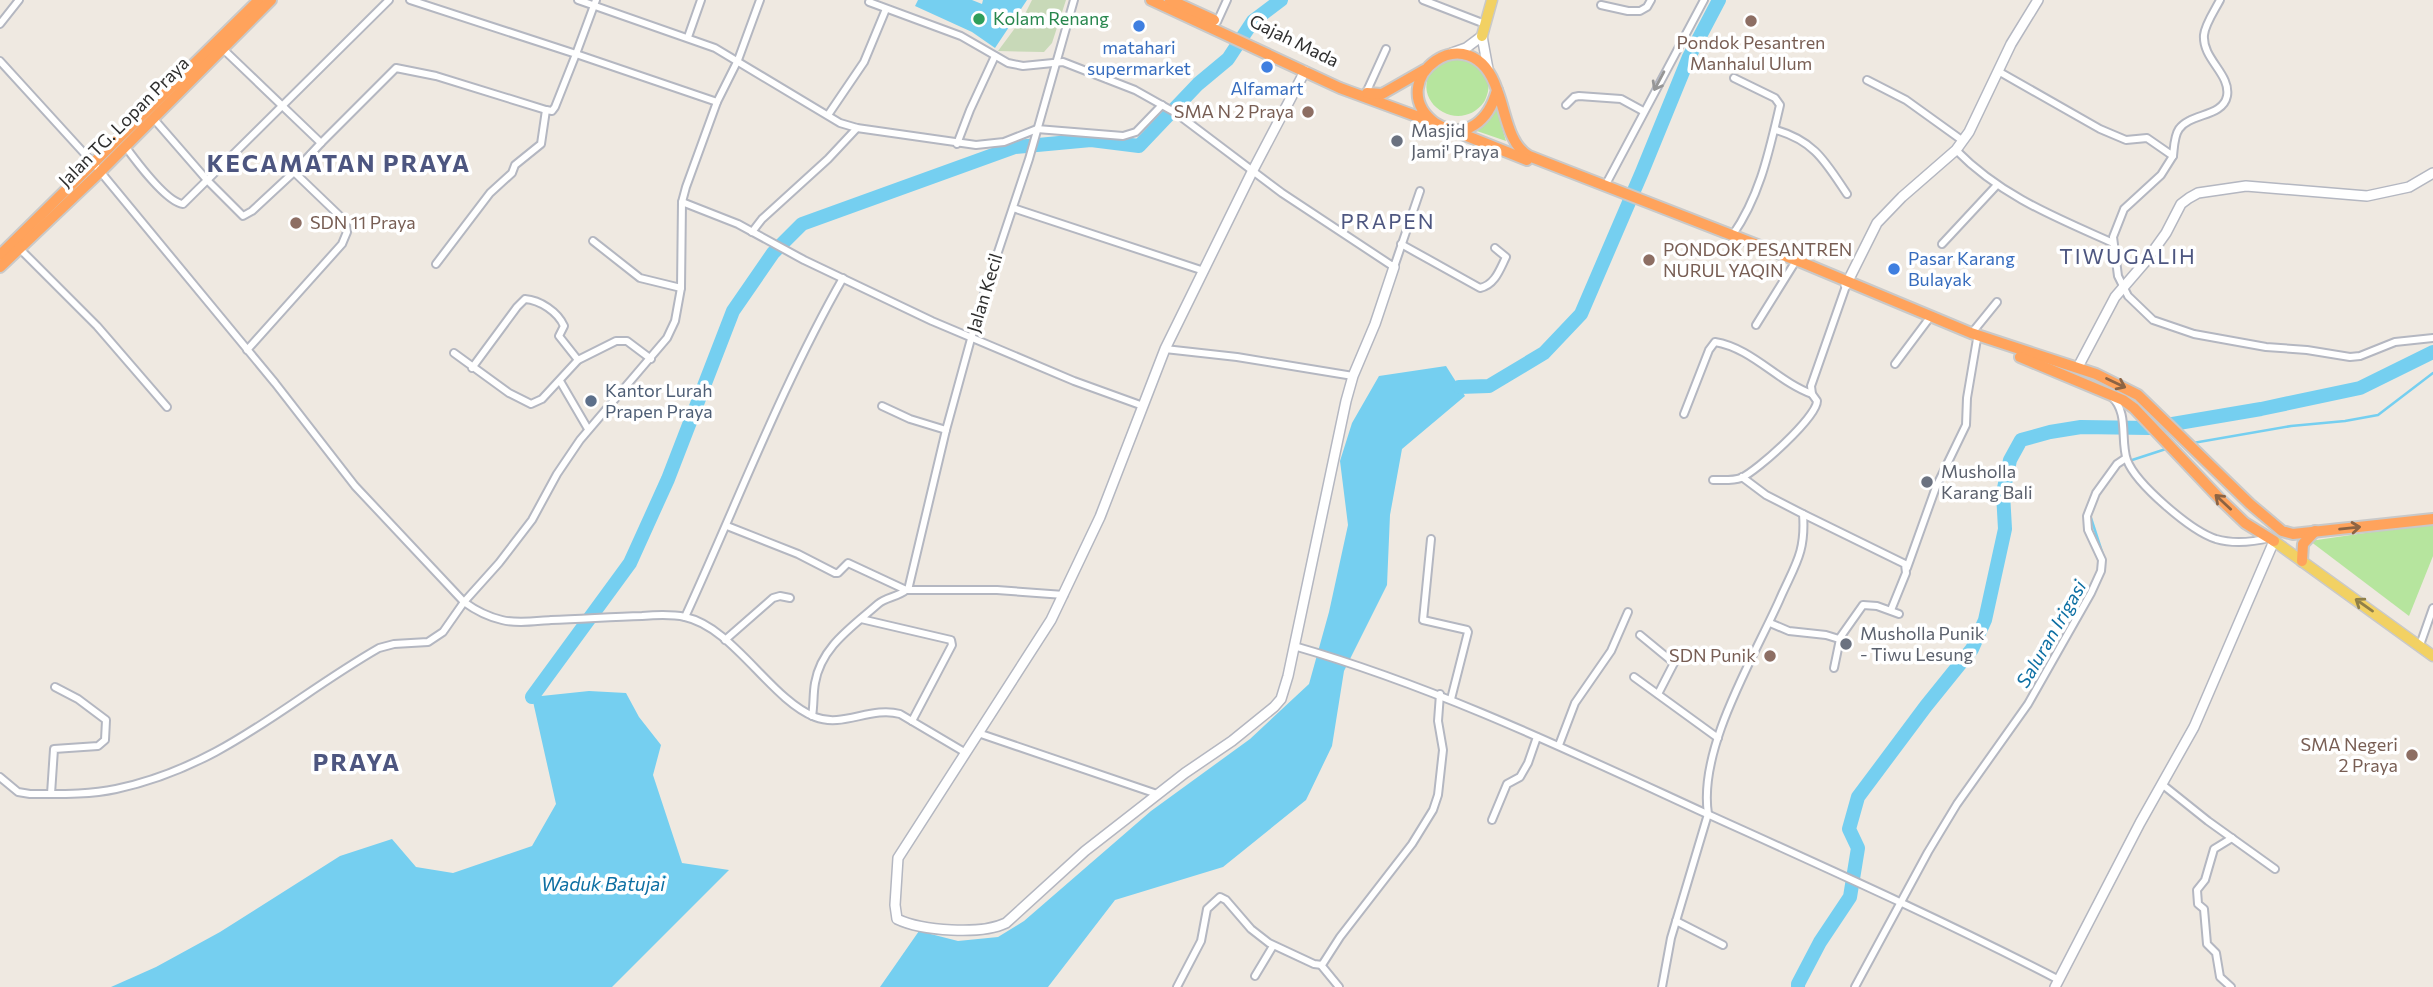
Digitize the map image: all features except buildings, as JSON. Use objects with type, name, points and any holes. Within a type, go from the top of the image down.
[{"type":"highway","name":"Jalan TG. Lopan Praya","points":[[0,267],[259,0]]},
{"type":"highway","name":"Jalan TG. Lopan Praya","points":[[0,255],[125,146],[271,0]]},
{"type":"highway","name":"Gajah Mada","points":[[1151,0],[1229,31]]},
{"type":"highway","name":"Gajah Mada","points":[[1170,0],[1217,22],[1229,31]]},
{"type":"highway","points":[[1229,31],[1340,88],[1732,236],[2140,405],[2282,531],[2292,534],[2433,519]]},
{"type":"highway","name":"Gajah Mada","points":[[1249,41],[1366,93]]},
{"type":"highway","points":[[1366,93],[1382,94],[1424,71],[1432,62],[1451,54],[1472,57],[1488,69],[1514,141],[1520,150],[1619,193]]},
{"type":"highway","points":[[1424,71],[1419,84],[1419,99],[1424,113],[1435,123]]},
{"type":"highway","points":[[1452,130],[1467,128],[1479,122],[1489,112],[1497,90]]},
{"type":"highway","points":[[1647,203],[1928,320],[2026,353],[2078,367],[2127,388],[2177,455],[2245,523],[2272,540]]},
{"type":"highway","points":[[2302,561],[2304,544],[2315,531]]},
{"type":"main road","points":[[1482,36],[1492,0]]},
{"type":"main road","points":[[2272,540],[2433,656]]},
{"type":"street","points":[[0,24],[19,0]]},
{"type":"street","points":[[125,146],[178,204],[183,204],[389,0]]},
{"type":"street","points":[[410,0],[717,102]]},
{"type":"street","points":[[578,0],[595,3],[688,37],[738,60],[840,122],[857,128],[957,144],[988,145],[1036,133],[1128,135],[1141,128],[1164,106]]},
{"type":"street","points":[[688,37],[701,0]]},
{"type":"street","points":[[0,777],[21,793],[51,794],[114,790],[161,776],[203,760],[250,733],[379,648],[394,644],[428,642],[443,632],[464,602],[532,520],[562,465],[588,429],[651,359],[673,328],[681,288],[682,202],[717,102],[738,60],[760,0]]},
{"type":"street","name":"Jalan Kecil","points":[[907,590],[971,338],[1029,159],[1074,0]]},
{"type":"street","points":[[1217,22],[1227,0]]},
{"type":"street","points":[[1423,0],[1485,24]]},
{"type":"street","points":[[1601,5],[1637,11],[1647,7],[1651,0]]},
{"type":"street","points":[[1605,186],[1704,0]]},
{"type":"street","points":[[1713,480],[1742,477],[1782,446],[1807,420],[1817,405],[1812,394],[1812,383],[1847,284],[1877,223],[1963,141],[1997,71],[2038,0]]},
{"type":"street","points":[[2220,0],[2204,36],[2212,62],[2227,83],[2227,96],[2220,107],[2190,119],[2181,127],[2173,156],[2161,175],[2124,209],[2116,224],[2113,243],[2116,270],[2128,296],[2153,320],[2183,331],[2246,344],[2307,350],[2350,358],[2395,342],[2433,338]]},
{"type":"street","points":[[866,1],[961,37],[1014,65],[1056,62],[1071,64],[1135,90],[1176,113],[1315,217],[1394,267]]},
{"type":"street","points":[[153,118],[207,180],[244,216],[294,172],[396,68],[436,76],[552,111],[595,3]]},
{"type":"street","points":[[828,115],[864,62],[886,9]]},
{"type":"street","points":[[1451,54],[1466,48],[1482,36],[1488,69]]},
{"type":"street","points":[[223,49],[321,143]]},
{"type":"street","points":[[1366,93],[1386,49]]},
{"type":"street","points":[[957,144],[995,56]]},
{"type":"street","points":[[0,61],[97,168],[355,486],[464,602],[503,620],[685,617],[725,640],[790,700],[812,716],[832,721],[888,711],[900,714],[966,753]]},
{"type":"street","points":[[1306,71],[1252,172],[1165,349],[1101,517],[1065,595],[896,861],[896,917],[908,924],[948,929],[994,928],[1002,925],[1015,917],[1085,850],[1232,741],[1277,704],[1284,689],[1294,646],[1353,376],[1375,324],[1420,191]]},
{"type":"street","points":[[1997,71],[2100,129],[2126,140],[2147,138],[2173,156]]},
{"type":"street","points":[[1732,236],[1755,195],[1776,130],[1779,102],[1734,78]]},
{"type":"street","points":[[1867,80],[1906,100],[1963,141]]},
{"type":"street","points":[[1566,105],[1579,96],[1620,99],[1643,111]]},
{"type":"street","points":[[436,264],[490,193],[512,173],[515,165],[541,145],[546,110]]},
{"type":"street","points":[[752,232],[762,219],[828,159],[857,128]]},
{"type":"street","points":[[1776,130],[1797,138],[1820,154],[1847,194]]},
{"type":"street","points":[[1956,150],[1996,186],[2113,243]]},
{"type":"street","points":[[247,350],[345,239],[345,221],[294,172]]},
{"type":"street","points":[[2078,367],[2110,305],[2161,241],[2182,204],[2198,193],[2246,186],[2367,196],[2409,187],[2433,173]]},
{"type":"street","points":[[1942,244],[1996,186]]},
{"type":"street","points":[[682,202],[702,208],[971,338],[1143,406]]},
{"type":"street","points":[[1013,208],[1204,271]]},
{"type":"street","points":[[593,241],[640,278],[681,288]]},
{"type":"street","points":[[1401,244],[1480,288],[1496,277],[1506,257],[1495,248]]},
{"type":"street","points":[[19,248],[97,326],[167,407]]},
{"type":"street","points":[[1756,325],[1794,264]]},
{"type":"street","points":[[685,617],[787,384],[843,278]]},
{"type":"street","points":[[472,368],[525,299],[541,303],[562,321],[564,326],[559,336],[578,360]]},
{"type":"street","points":[[1891,610],[1936,487],[1966,425],[1973,336],[1997,302]]},
{"type":"street","points":[[1895,365],[1928,320]]},
{"type":"street","points":[[454,353],[509,393],[531,404],[542,399],[578,360],[621,340],[631,343],[651,359]]},
{"type":"street","points":[[1684,414],[1709,350],[1716,342],[1754,359],[1812,394]]},
{"type":"street","points":[[1165,349],[1353,376]]},
{"type":"street","points":[[560,381],[588,429]]},
{"type":"street","points":[[1294,646],[1440,694],[1559,746],[1977,938],[2057,984],[2140,823],[2194,727],[2272,540],[2215,539],[2159,498],[2135,474],[2127,459],[2118,404],[2102,390]]},
{"type":"street","points":[[881,406],[910,419],[946,430]]},
{"type":"street","points":[[1855,987],[1957,804],[2028,704],[2091,593],[2101,571],[2102,560],[2088,530],[2087,516],[2096,493],[2117,464],[2127,459]]},
{"type":"street","points":[[1742,477],[1766,495],[1905,564],[1907,568]]},
{"type":"street","points":[[1662,987],[1676,921],[1708,814],[1707,784],[1718,738],[1730,705],[1802,551],[1802,514]]},
{"type":"street","points":[[727,526],[835,573],[848,563],[907,590],[997,590],[1065,595]]},
{"type":"street","points":[[1431,539],[1422,620],[1468,631],[1451,699]]},
{"type":"street","points":[[812,716],[815,681],[831,647],[846,630],[879,603],[907,590]]},
{"type":"street","points":[[725,640],[773,598],[790,598]]},
{"type":"street","points":[[1834,668],[1840,639],[1863,605],[1899,614]]},
{"type":"street","points":[[2420,645],[2433,608]]},
{"type":"street","points":[[1559,746],[1575,703],[1611,651],[1628,612]]},
{"type":"street","points":[[861,619],[951,640],[953,645],[912,721]]},
{"type":"street","points":[[1770,623],[1789,631],[1840,639]]},
{"type":"street","points":[[1640,635],[1674,663],[1658,694]]},
{"type":"street","points":[[1634,677],[1718,738]]},
{"type":"street","points":[[51,794],[54,749],[98,746],[106,740],[107,726],[106,720],[95,711],[55,687]]},
{"type":"street","points":[[1321,965],[1412,844],[1433,810],[1438,795],[1443,750],[1438,721],[1440,694]]},
{"type":"street","points":[[978,733],[1157,794]]},
{"type":"street","points":[[1492,820],[1507,784],[1520,777],[1528,763],[1537,737]]},
{"type":"street","points":[[2163,785],[2275,869]]},
{"type":"street","points":[[2231,987],[2220,977],[2216,953],[2206,943],[2204,909],[2198,904],[2197,893],[2205,880],[2214,849],[2232,838]]},
{"type":"street","points":[[1177,987],[1201,941],[1207,909],[1219,897],[1226,900],[1251,929],[1273,946],[1321,965],[1339,987]]},
{"type":"street","points":[[1676,921],[1723,945]]},
{"type":"street","points":[[1255,976],[1273,946]]},
{"type":"green space","points":[[1032,0],[1066,0],[1052,43],[1044,52],[998,51],[1024,16]]},
{"type":"green space","points":[[1442,59],[1472,59],[1485,75],[1489,83],[1487,95],[1474,111],[1463,116],[1451,115],[1433,104],[1427,94],[1427,83],[1432,70]]},
{"type":"green space","points":[[1496,107],[1506,141],[1471,129],[1489,118]]},
{"type":"green space","points":[[2433,523],[2433,556],[2409,616],[2310,541]]},
{"type":"water","name":"Kolam Renang","points":[[918,0],[972,0],[982,4],[983,0],[1027,0],[995,48],[972,32],[915,6]]},
{"type":"water","points":[[1446,366],[1465,396],[1402,449],[1390,515],[1387,585],[1344,671],[1332,746],[1306,800],[1223,867],[1115,900],[1048,987],[880,987],[919,931],[958,941],[998,937],[1024,921],[1151,811],[1250,739],[1309,684],[1329,612],[1348,525],[1340,461],[1352,423],[1379,376]]},
{"type":"water","name":"Waduk Batujai","points":[[589,691],[626,693],[639,717],[661,745],[653,775],[682,863],[729,870],[612,987],[111,987],[156,967],[220,932],[340,856],[392,839],[416,867],[453,873],[532,846],[556,804],[532,697]]},
{"type":"waterway","points":[[532,697],[630,563],[668,479],[733,311],[773,253],[802,224],[1015,147],[1091,140],[1139,146],[1198,84],[1228,59],[1253,21],[1281,0]]},
{"type":"waterway","points":[[1459,387],[1489,386],[1544,353],[1581,314],[1689,57],[1719,0]]},
{"type":"waterway","points":[[1798,987],[1820,942],[1850,897],[1858,848],[1849,829],[1858,797],[1972,649],[1985,620],[2005,529],[2003,493],[2010,460],[2021,440],[2081,427],[2149,428],[2261,409],[2360,388],[2433,352]]},
{"type":"waterway","name":"Saluran Irigasi","points":[[2193,443],[2291,426],[2378,415],[2433,373]]},
{"type":"waterway","name":"Saluran Irigasi","points":[[2129,461],[2169,448]]},
{"type":"waterway","name":"Saluran Irigasi","points":[[2090,515],[2103,555]]},
{"type":"waterway","name":"Saluran Irigasi","points":[[1883,942],[1893,923]]},
{"type":"place","name":"Kolam Renang","points":[[979,19]]},
{"type":"place","name":"Pondok Pesantren Manhalul Ulum","points":[[1751,21]]},
{"type":"place","name":"matahari supermarket","points":[[1139,26]]},
{"type":"place","name":"Alfamart","points":[[1267,67]]},
{"type":"place","name":"SMA N 2 Praya","points":[[1308,112]]},
{"type":"place","name":"Masjid Jami' Praya","points":[[1397,141]]},
{"type":"place","name":"SDN 11 Praya","points":[[296,223]]},
{"type":"place","name":"PONDOK PESANTREN NURUL YAQIN","points":[[1649,260]]},
{"type":"place","name":"Pasar Karang Bulayak","points":[[1894,269]]},
{"type":"place","name":"Kantor Lurah Prapen Praya","points":[[591,401]]},
{"type":"place","name":"Musholla Karang Bali","points":[[1927,482]]},
{"type":"place","name":"Musholla Punik - Tiwu Lesung","points":[[1846,644]]},
{"type":"place","name":"SDN Punik","points":[[1770,656]]},
{"type":"place","name":"SMA Negeri 2 Praya","points":[[2412,755]]},
{"type":"district","name":"KECAMATAN PRAYA","points":[[339,164]]},
{"type":"district","name":"PRAPEN","points":[[1388,222]]},
{"type":"district","name":"TIWUGALIH","points":[[2128,257]]},
{"type":"district","name":"PRAYA","points":[[357,763]]}]
